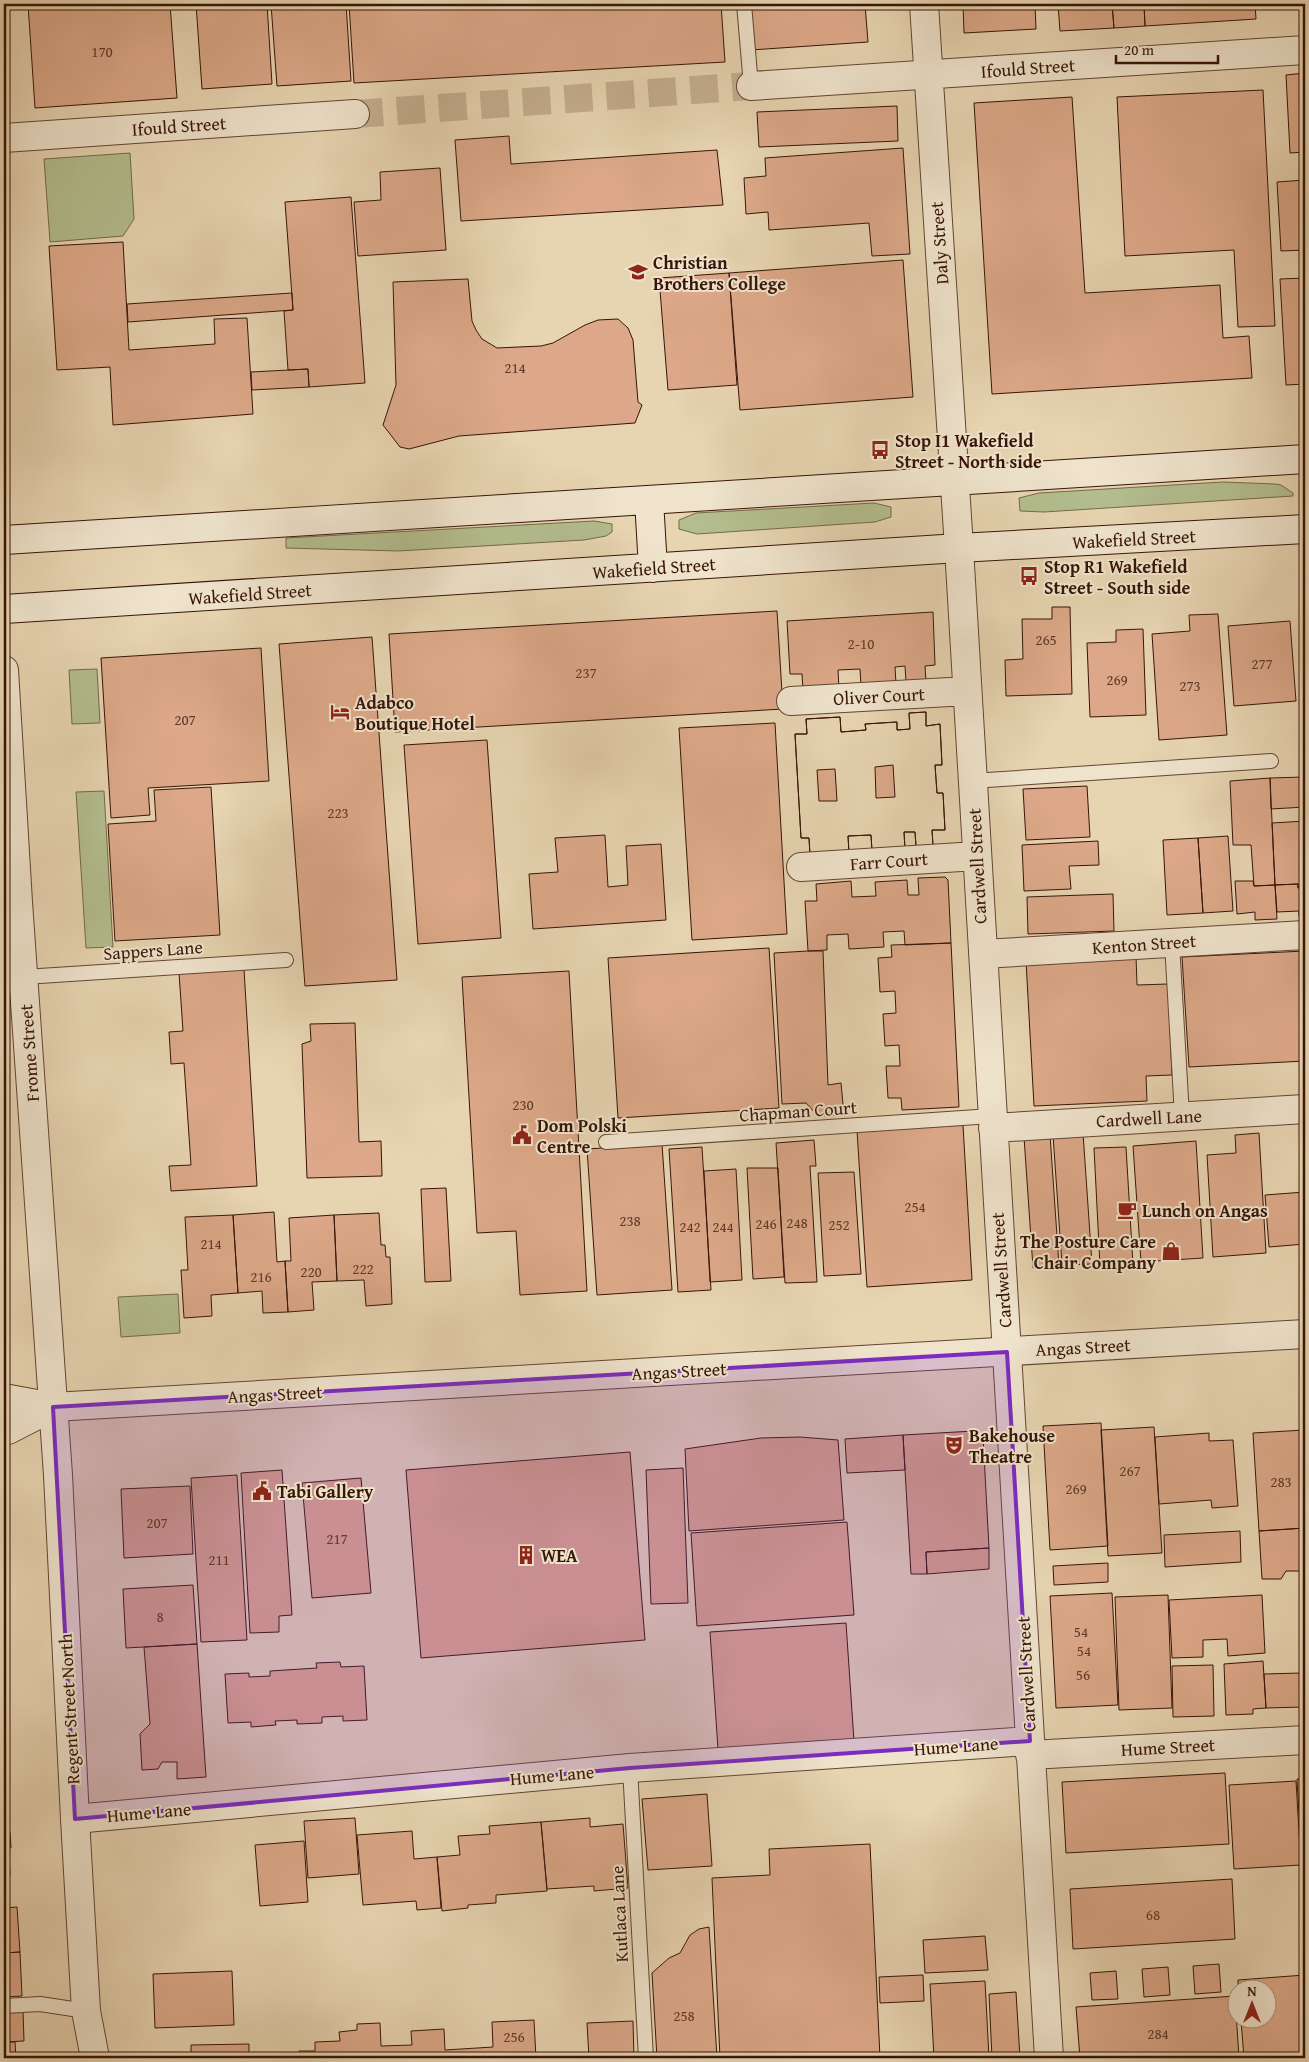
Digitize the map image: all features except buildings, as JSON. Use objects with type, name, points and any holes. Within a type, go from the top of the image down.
[{"type":"street","name":"Daly Street","points":[[924,4],[955,481]]},
{"type":"street","name":"Ifould Street","points":[[751,86],[1305,50]]},
{"type":"street","name":"Ifould Street","points":[[4,138],[355,114]]},
{"type":"street","points":[[4,540],[1305,459]]},
{"type":"street","name":"Cardwell Street","points":[[955,481],[1049,2058]]},
{"type":"street","points":[[649,500],[653,568]]},
{"type":"street","name":"Wakefield Street","points":[[4,609],[959,548],[1305,529]]},
{"type":"street","name":"Frome Street","points":[[4,670],[11,903],[24,977],[50,1347],[52,1407]]},
{"type":"street","name":"Oliver Court","points":[[791,701],[967,691]]},
{"type":"street","name":"Farr Court","points":[[801,867],[977,856]]},
{"type":"street","name":"Kenton Street","points":[[983,954],[1305,935]]},
{"type":"street","name":"Cardwell Lane","points":[[993,1122],[1182,1116],[1305,1109]]},
{"type":"street","name":"Angas Street","points":[[4,1398],[52,1407],[1305,1334]]},
{"type":"street","name":"Angas Street","points":[[4,1430],[8,1430],[52,1407]]},
{"type":"street","name":"Regent Street North","points":[[52,1407],[58,1482],[74,1819],[86,2011],[83,2058]]},
{"type":"street","name":"Hume Street","points":[[1030,1748],[1305,1740]]},
{"type":"street","name":"Hume Lane","points":[[74,1819],[630,1768],[1030,1748]]},
{"type":"street","name":"Regent Street North","points":[[86,2011],[95,2058]]},
{"type":"lane","points":[[744,4],[751,86]]},
{"type":"lane","points":[[972,781],[1271,761]]},
{"type":"lane","points":[[1172,943],[1182,1116]]},
{"type":"lane","name":"Sappers Lane","points":[[24,977],[286,960]]},
{"type":"lane","name":"Chapman Court","points":[[606,1142],[993,1122]]},
{"type":"lane","name":"Kutlaca Lane","points":[[630,1768],[646,2058]]},
{"type":"lane","points":[[4,2006],[40,2004],[86,2011]]},
{"type":"highlighted area","points":[[1007,1352],[1030,1741],[630,1768],[75,1819],[53,1407]]},
{"type":"green space","points":[[130,153],[134,219],[123,236],[50,242],[44,159]]},
{"type":"green space","points":[[1223,482],[1281,485],[1293,493],[1293,496],[1044,512],[1020,511],[1019,498],[1039,493]]},
{"type":"green space","points":[[874,503],[891,507],[891,517],[875,522],[697,534],[679,529],[679,520],[696,513]]},
{"type":"green space","points":[[594,521],[612,524],[612,532],[606,536],[584,540],[398,551],[286,548],[286,538]]},
{"type":"green space","points":[[97,669],[100,723],[72,724],[69,670]]},
{"type":"green space","points":[[104,791],[113,947],[86,948],[76,792]]},
{"type":"green space","points":[[178,1294],[180,1333],[121,1337],[118,1297]]},
{"type":"tunnel","points":[[355,114],[751,86]]},
{"type":"place","name":"Christian Brothers College","points":[[638,272]]},
{"type":"place","name":"Stop I1 Wakefield Street - North side","points":[[880,450]]},
{"type":"place","name":"Stop R1 Wakefield Street - South side","points":[[1029,576]]},
{"type":"place","name":"Adabco Boutique Hotel","points":[[340,712]]},
{"type":"place","name":"Dom Polski Centre","points":[[522,1135]]},
{"type":"place","name":"Lunch on Angas","points":[[1127,1210]]},
{"type":"place","name":"The Posture Care Chair Company","points":[[1171,1251]]},
{"type":"place","name":"Bakehouse Theatre","points":[[954,1445]]},
{"type":"place","name":"Tabi Gallery","points":[[262,1491]]},
{"type":"place","name":"WEA","points":[[526,1555]]}]
